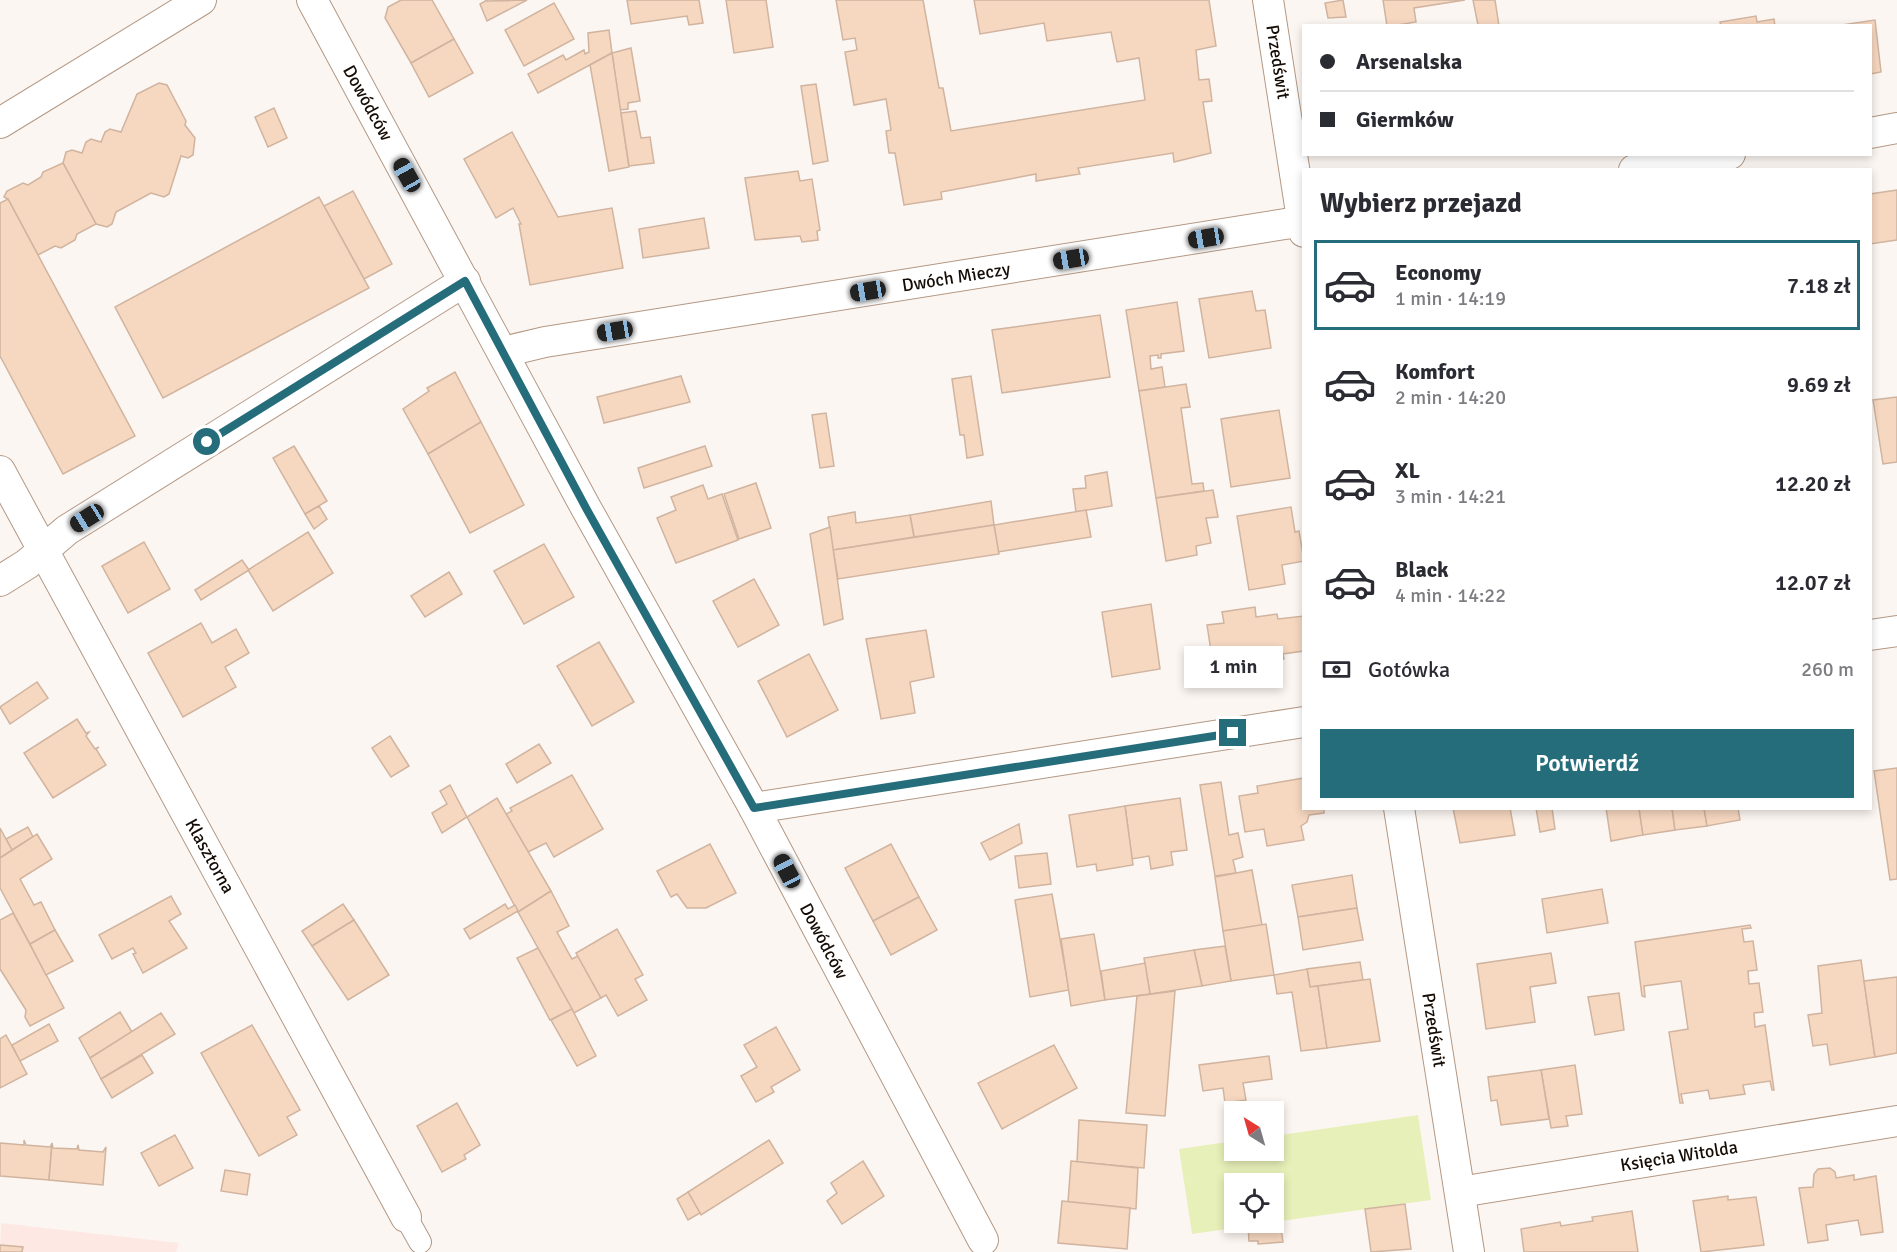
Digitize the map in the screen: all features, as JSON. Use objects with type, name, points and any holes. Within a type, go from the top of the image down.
[{"type":"street","points":[[0,123],[201,0]]},
{"type":"street","name":"Dowódców","points":[[312,0],[502,352],[754,808],[986,1246]]},
{"type":"street","name":"Przedświt","points":[[1268,0],[1302,219]]},
{"type":"street","points":[[1872,133],[1897,128]]},
{"type":"street","points":[[1646,168],[1718,156]]},
{"type":"street","name":"Dwóch Mieczy","points":[[502,352],[545,342],[1302,225]]},
{"type":"street","points":[[0,581],[67,530],[465,281]]},
{"type":"street","name":"Klasztorna","points":[[0,471],[413,1229]]},
{"type":"street","points":[[1872,635],[1897,631]]},
{"type":"street","points":[[754,808],[1302,722]]},
{"type":"street","name":"Przedświt","points":[[1399,810],[1469,1252]]},
{"type":"street","name":"Księcia Witolda","points":[[1460,1192],[1897,1121]]},
{"type":"shaded area","points":[[1,1223],[179,1243],[176,1252],[0,1252]]},
{"type":"green space","points":[[1418,1115],[1431,1200],[1284,1221],[1284,1173],[1224,1173],[1224,1229],[1192,1234],[1179,1149],[1224,1142],[1224,1161],[1284,1161],[1284,1135]]},
{"type":"building","points":[[401,0],[432,0],[454,39],[411,63],[385,18],[388,7]]},
{"type":"building","points":[[487,0],[527,0],[487,21],[480,4]]},
{"type":"building","points":[[627,0],[699,0],[703,23],[689,25],[687,16],[631,24]]},
{"type":"building","points":[[726,0],[766,0],[773,47],[734,53]]},
{"type":"building","points":[[836,0],[923,0],[939,88],[943,88],[951,131],[1145,100],[1139,58],[1117,62],[1111,32],[1047,41],[1044,23],[980,34],[974,0],[1209,0],[1216,46],[1196,50],[1199,80],[1209,79],[1212,101],[1203,102],[1211,153],[1174,162],[1173,153],[1078,168],[1080,174],[1036,181],[1036,174],[941,192],[942,199],[904,205],[895,153],[889,153],[886,131],[891,130],[886,99],[854,105],[845,52],[857,50],[855,38],[843,40]]},
{"type":"building","points":[[1343,0],[1346,17],[1328,18],[1325,3]]},
{"type":"building","points":[[1383,0],[1465,0],[1414,8],[1416,22],[1387,24]]},
{"type":"building","points":[[1473,0],[1495,0],[1499,24],[1478,24]]},
{"type":"building","points":[[554,3],[574,39],[524,66],[505,30]]},
{"type":"building","points":[[1756,16],[1757,22],[1774,19],[1775,24],[1720,24],[1720,22]]},
{"type":"building","points":[[1875,20],[1881,72],[1872,74],[1872,24],[1848,24]]},
{"type":"building","points":[[609,30],[612,53],[538,93],[528,74],[563,55],[566,60],[584,50],[585,54],[589,52],[588,33]]},
{"type":"building","points":[[454,39],[473,73],[429,97],[411,63]]},
{"type":"building","points":[[631,48],[640,101],[628,103],[628,109],[620,110],[612,53]]},
{"type":"building","points":[[612,53],[629,167],[609,171],[590,65]]},
{"type":"building","points":[[159,83],[167,85],[186,121],[185,125],[195,138],[193,155],[188,158],[181,156],[169,194],[164,197],[151,193],[116,212],[112,224],[107,227],[96,224],[63,163],[66,152],[72,150],[82,153],[86,142],[91,139],[101,142],[105,132],[110,129],[121,132],[137,94]]},
{"type":"building","points":[[816,84],[828,161],[813,164],[801,86]]},
{"type":"building","points":[[274,108],[287,138],[268,147],[255,117]]},
{"type":"building","points":[[636,111],[641,138],[650,137],[654,163],[629,166],[621,113]]},
{"type":"building","points":[[512,132],[558,217],[612,208],[623,268],[530,285],[519,224],[521,224],[513,208],[496,218],[464,159]]},
{"type":"building","points":[[63,163],[96,224],[77,234],[75,240],[61,248],[55,246],[38,255],[8,199],[4,197],[7,191],[23,183],[28,185],[41,177],[43,172]]},
{"type":"building","points":[[798,171],[800,181],[812,179],[820,230],[817,231],[818,240],[802,242],[800,236],[755,240],[745,178]]},
{"type":"building","points":[[1897,190],[1897,240],[1872,244],[1872,194]]},
{"type":"building","points":[[353,191],[392,264],[364,279],[324,206]]},
{"type":"building","points":[[319,197],[369,288],[163,398],[115,307]]},
{"type":"building","points":[[8,199],[135,436],[63,474],[0,356],[0,203]]},
{"type":"building","points":[[704,218],[709,248],[643,258],[639,229]]},
{"type":"building","points":[[1252,291],[1256,311],[1265,310],[1271,348],[1209,358],[1199,299]]},
{"type":"building","points":[[1177,302],[1184,351],[1161,354],[1161,358],[1158,358],[1158,355],[1150,356],[1151,369],[1162,367],[1165,387],[1139,391],[1126,310]]},
{"type":"building","points":[[1100,315],[1110,377],[1002,393],[992,330]]},
{"type":"building","points":[[455,372],[481,422],[428,454],[403,409],[429,391],[427,388]]},
{"type":"building","points":[[681,376],[690,402],[604,423],[597,397]]},
{"type":"building","points":[[971,376],[983,455],[967,458],[964,435],[960,435],[952,379]]},
{"type":"building","points":[[1186,384],[1190,407],[1181,408],[1192,484],[1203,483],[1204,491],[1156,498],[1139,391]]},
{"type":"building","points":[[1897,397],[1897,462],[1883,464],[1873,400]]},
{"type":"building","points":[[1279,410],[1290,478],[1231,487],[1221,419]]},
{"type":"building","points":[[826,413],[834,466],[820,468],[812,415]]},
{"type":"building","points":[[481,422],[524,505],[470,533],[428,454]]},
{"type":"building","points":[[294,446],[327,501],[305,514],[273,458]]},
{"type":"building","points":[[705,446],[712,466],[644,488],[638,468]]},
{"type":"building","points":[[1107,472],[1112,506],[1076,512],[1073,489],[1086,488],[1085,476]]},
{"type":"building","points":[[756,483],[771,528],[739,539],[724,494]]},
{"type":"building","points":[[703,485],[708,499],[722,494],[738,540],[676,563],[657,518],[676,510],[671,497]]},
{"type":"building","points":[[1213,490],[1218,517],[1206,518],[1211,543],[1196,546],[1197,555],[1166,561],[1156,498]]},
{"type":"building","points":[[991,501],[994,525],[914,537],[910,515]]},
{"type":"building","points":[[319,506],[327,519],[314,529],[305,514]]},
{"type":"building","points":[[1291,507],[1295,532],[1299,531],[1302,561],[1282,565],[1285,584],[1249,590],[1237,516]]},
{"type":"building","points":[[1086,510],[1091,537],[998,552],[994,525]]},
{"type":"building","points":[[855,512],[856,523],[910,515],[914,537],[833,550],[828,517]]},
{"type":"building","points":[[994,525],[999,554],[838,579],[833,550]]},
{"type":"building","points":[[830,527],[843,619],[824,625],[810,534]]},
{"type":"building","points":[[308,532],[333,573],[273,611],[248,570]]},
{"type":"building","points":[[144,542],[170,589],[128,613],[102,566]]},
{"type":"building","points":[[544,544],[574,597],[524,624],[494,571]]},
{"type":"building","points":[[242,560],[249,570],[201,600],[195,590]]},
{"type":"building","points":[[449,572],[462,594],[425,617],[411,596]]},
{"type":"building","points":[[754,579],[779,625],[738,647],[713,601]]},
{"type":"building","points":[[1151,604],[1160,669],[1112,677],[1102,612]]},
{"type":"building","points":[[1255,607],[1256,617],[1277,614],[1278,619],[1302,616],[1302,651],[1283,654],[1284,659],[1214,671],[1207,625],[1224,623],[1222,612]]},
{"type":"building","points":[[201,623],[212,643],[236,629],[249,653],[225,667],[236,687],[183,717],[148,653]]},
{"type":"building","points":[[926,630],[934,677],[910,682],[915,713],[881,719],[866,639]]},
{"type":"building","points":[[599,642],[634,702],[592,726],[557,666]]},
{"type":"building","points":[[809,654],[838,710],[787,737],[758,681]]},
{"type":"building","points":[[37,682],[48,698],[10,724],[0,707]]},
{"type":"building","points":[[77,719],[86,733],[89,732],[86,736],[95,749],[99,747],[96,749],[106,765],[53,798],[24,753]]},
{"type":"building","points":[[390,736],[409,766],[391,777],[372,748]]},
{"type":"building","points":[[539,744],[551,763],[517,783],[506,764]]},
{"type":"building","points":[[1897,768],[1897,879],[1890,880],[1874,771]]},
{"type":"building","points":[[572,775],[603,829],[554,857],[546,843],[528,852],[506,814],[512,811],[510,808]]},
{"type":"building","points":[[1302,778],[1302,810],[1324,810],[1324,813],[1309,815],[1307,822],[1301,826],[1304,840],[1267,846],[1264,829],[1245,832],[1239,796],[1258,793],[1257,786]]},
{"type":"building","points":[[1221,782],[1229,835],[1238,833],[1243,857],[1233,860],[1236,873],[1215,876],[1200,785]]},
{"type":"building","points":[[450,785],[467,817],[442,833],[432,813],[447,804],[440,791]]},
{"type":"building","points":[[497,798],[551,891],[518,912],[467,817]]},
{"type":"building","points":[[1180,798],[1187,850],[1171,852],[1173,865],[1151,869],[1149,856],[1132,859],[1125,806]]},
{"type":"building","points":[[1125,806],[1133,865],[1097,871],[1096,864],[1077,867],[1069,815]]},
{"type":"building","points":[[1453,810],[1510,810],[1515,835],[1460,843]]},
{"type":"building","points":[[1536,810],[1552,810],[1555,829],[1540,832]]},
{"type":"building","points":[[1606,810],[1639,810],[1643,835],[1611,841]]},
{"type":"building","points":[[1639,810],[1672,810],[1675,830],[1643,835]]},
{"type":"building","points":[[1672,810],[1704,810],[1707,826],[1675,830]]},
{"type":"building","points":[[1704,810],[1738,810],[1740,820],[1707,826]]},
{"type":"building","points":[[1019,824],[1022,843],[990,860],[981,843]]},
{"type":"building","points":[[28,827],[33,837],[12,850],[6,839]]},
{"type":"building","points":[[0,828],[12,850],[0,858]]},
{"type":"building","points":[[37,834],[52,859],[20,879],[34,905],[41,902],[55,930],[30,944],[0,888],[0,858]]},
{"type":"building","points":[[710,844],[736,893],[706,908],[687,908],[677,894],[671,897],[657,871]]},
{"type":"building","points":[[891,844],[919,897],[873,921],[845,868]]},
{"type":"building","points":[[1047,853],[1051,884],[1019,888],[1015,856]]},
{"type":"building","points":[[1252,870],[1262,925],[1223,931],[1215,877]]},
{"type":"building","points":[[1352,875],[1357,908],[1298,917],[1292,885]]},
{"type":"building","points":[[1602,889],[1608,923],[1547,933],[1542,899]]},
{"type":"building","points":[[551,891],[569,926],[557,932],[572,959],[578,956],[601,998],[574,1013],[518,912]]},
{"type":"building","points":[[1052,894],[1069,990],[1030,997],[1015,900]]},
{"type":"building","points":[[171,896],[181,914],[169,921],[187,948],[143,973],[133,954],[136,953],[133,948],[112,959],[99,935]]},
{"type":"building","points":[[919,897],[937,930],[891,955],[873,921]]},
{"type":"building","points":[[343,904],[354,920],[312,946],[302,931]]},
{"type":"building","points":[[505,904],[508,909],[515,905],[518,911],[470,939],[464,929]]},
{"type":"building","points":[[1357,908],[1363,940],[1303,950],[1298,917]]},
{"type":"building","points":[[13,913],[64,1008],[30,1026],[25,1017],[26,1010],[0,969],[0,920]]},
{"type":"building","points":[[354,920],[389,975],[348,1000],[312,946]]},
{"type":"building","points":[[1266,924],[1274,975],[1231,981],[1223,931]]},
{"type":"building","points":[[1750,925],[1751,928],[1742,929],[1744,942],[1753,941],[1757,970],[1748,971],[1749,984],[1759,983],[1763,1012],[1754,1013],[1755,1027],[1765,1025],[1774,1090],[1772,1090],[1770,1081],[1743,1085],[1745,1094],[1710,1099],[1708,1090],[1681,1094],[1683,1103],[1680,1103],[1669,1032],[1688,1029],[1681,981],[1644,986],[1645,997],[1642,996],[1635,942]]},
{"type":"building","points":[[617,929],[643,975],[635,979],[647,1000],[618,1016],[606,995],[601,998],[576,953]]},
{"type":"building","points":[[55,930],[73,961],[46,975],[30,944]]},
{"type":"building","points":[[1094,934],[1105,1000],[1071,1006],[1061,939]]},
{"type":"building","points":[[1225,946],[1231,981],[1202,986],[1194,950]]},
{"type":"building","points":[[538,948],[572,1009],[550,1020],[517,958]]},
{"type":"building","points":[[1194,950],[1202,986],[1150,994],[1144,958]]},
{"type":"building","points":[[1551,953],[1556,983],[1530,987],[1535,1022],[1486,1029],[1477,964]]},
{"type":"building","points":[[1861,960],[1875,1057],[1830,1065],[1827,1044],[1813,1046],[1808,1015],[1822,1013],[1818,966]]},
{"type":"building","points":[[1360,962],[1363,980],[1310,987],[1307,969]]},
{"type":"building","points":[[1145,963],[1150,994],[1105,1000],[1101,971]]},
{"type":"building","points":[[1307,969],[1310,987],[1318,986],[1327,1048],[1301,1051],[1292,992],[1277,994],[1274,975]]},
{"type":"building","points":[[1897,977],[1897,1053],[1875,1057],[1864,981]]},
{"type":"building","points":[[1370,979],[1380,1041],[1327,1048],[1318,986]]},
{"type":"building","points":[[1175,991],[1165,1116],[1126,1113],[1137,996]]},
{"type":"building","points":[[1619,993],[1624,1030],[1595,1035],[1588,997]]},
{"type":"building","points":[[572,1009],[596,1056],[577,1066],[551,1020]]},
{"type":"building","points":[[120,1012],[132,1032],[90,1058],[79,1038]]},
{"type":"building","points":[[161,1013],[175,1034],[101,1079],[90,1058]]},
{"type":"building","points":[[49,1024],[58,1041],[20,1061],[12,1045]]},
{"type":"building","points":[[252,1025],[300,1110],[287,1117],[297,1135],[259,1156],[201,1053]]},
{"type":"building","points":[[776,1027],[800,1070],[771,1087],[774,1092],[756,1102],[741,1076],[757,1067],[744,1045]]},
{"type":"building","points":[[6,1035],[27,1074],[0,1088],[0,1039]]},
{"type":"building","points":[[1054,1045],[1077,1088],[1002,1129],[978,1083]]},
{"type":"building","points":[[142,1055],[153,1073],[112,1098],[101,1079]]},
{"type":"building","points":[[1269,1056],[1272,1079],[1243,1083],[1246,1100],[1225,1101],[1223,1088],[1203,1091],[1199,1065]]},
{"type":"building","points":[[1575,1065],[1582,1114],[1566,1116],[1568,1126],[1551,1128],[1541,1070]]},
{"type":"building","points":[[1541,1070],[1549,1119],[1501,1125],[1497,1100],[1491,1101],[1488,1077]]},
{"type":"building","points":[[457,1103],[480,1145],[464,1155],[466,1159],[442,1172],[417,1126]]},
{"type":"building","points":[[1079,1120],[1147,1125],[1144,1168],[1077,1162]]},
{"type":"building","points":[[175,1135],[193,1168],[159,1186],[141,1153]]},
{"type":"building","points":[[24,1140],[26,1145],[50,1147],[52,1143],[49,1180],[0,1176],[0,1143],[24,1145]]},
{"type":"building","points":[[769,1140],[783,1163],[701,1215],[688,1192]]},
{"type":"building","points":[[52,1143],[53,1148],[77,1149],[78,1145],[79,1150],[103,1152],[106,1147],[103,1185],[49,1180]]},
{"type":"building","points":[[863,1161],[884,1196],[842,1224],[827,1201],[837,1193],[831,1183]]},
{"type":"building","points":[[1071,1161],[1138,1168],[1136,1209],[1068,1202]]},
{"type":"building","points":[[1830,1168],[1835,1172],[1836,1178],[1854,1175],[1854,1180],[1876,1176],[1883,1232],[1861,1235],[1858,1220],[1826,1225],[1828,1240],[1808,1243],[1799,1188],[1813,1187],[1814,1174],[1818,1169]]},
{"type":"building","points":[[225,1170],[250,1174],[247,1195],[221,1191]]},
{"type":"building","points":[[688,1192],[700,1213],[688,1220],[677,1199]]},
{"type":"building","points":[[1728,1196],[1728,1200],[1756,1197],[1764,1245],[1701,1252],[1693,1201]]},
{"type":"building","points":[[1062,1201],[1130,1208],[1127,1249],[1058,1243]]},
{"type":"building","points":[[1405,1204],[1411,1249],[1371,1252],[1365,1209]]},
{"type":"building","points":[[1632,1211],[1638,1252],[1524,1252],[1521,1229],[1560,1222],[1561,1226],[1593,1221],[1592,1217]]},
{"type":"building","points":[[1248,1233],[1282,1233],[1283,1242],[1258,1244],[1258,1241],[1249,1241]]},
{"type":"building","points":[[0,1245],[23,1247],[22,1252],[0,1252]]},
{"type":"route","points":[[207,442],[465,281],[586,508],[754,808],[1233,733]]}]
